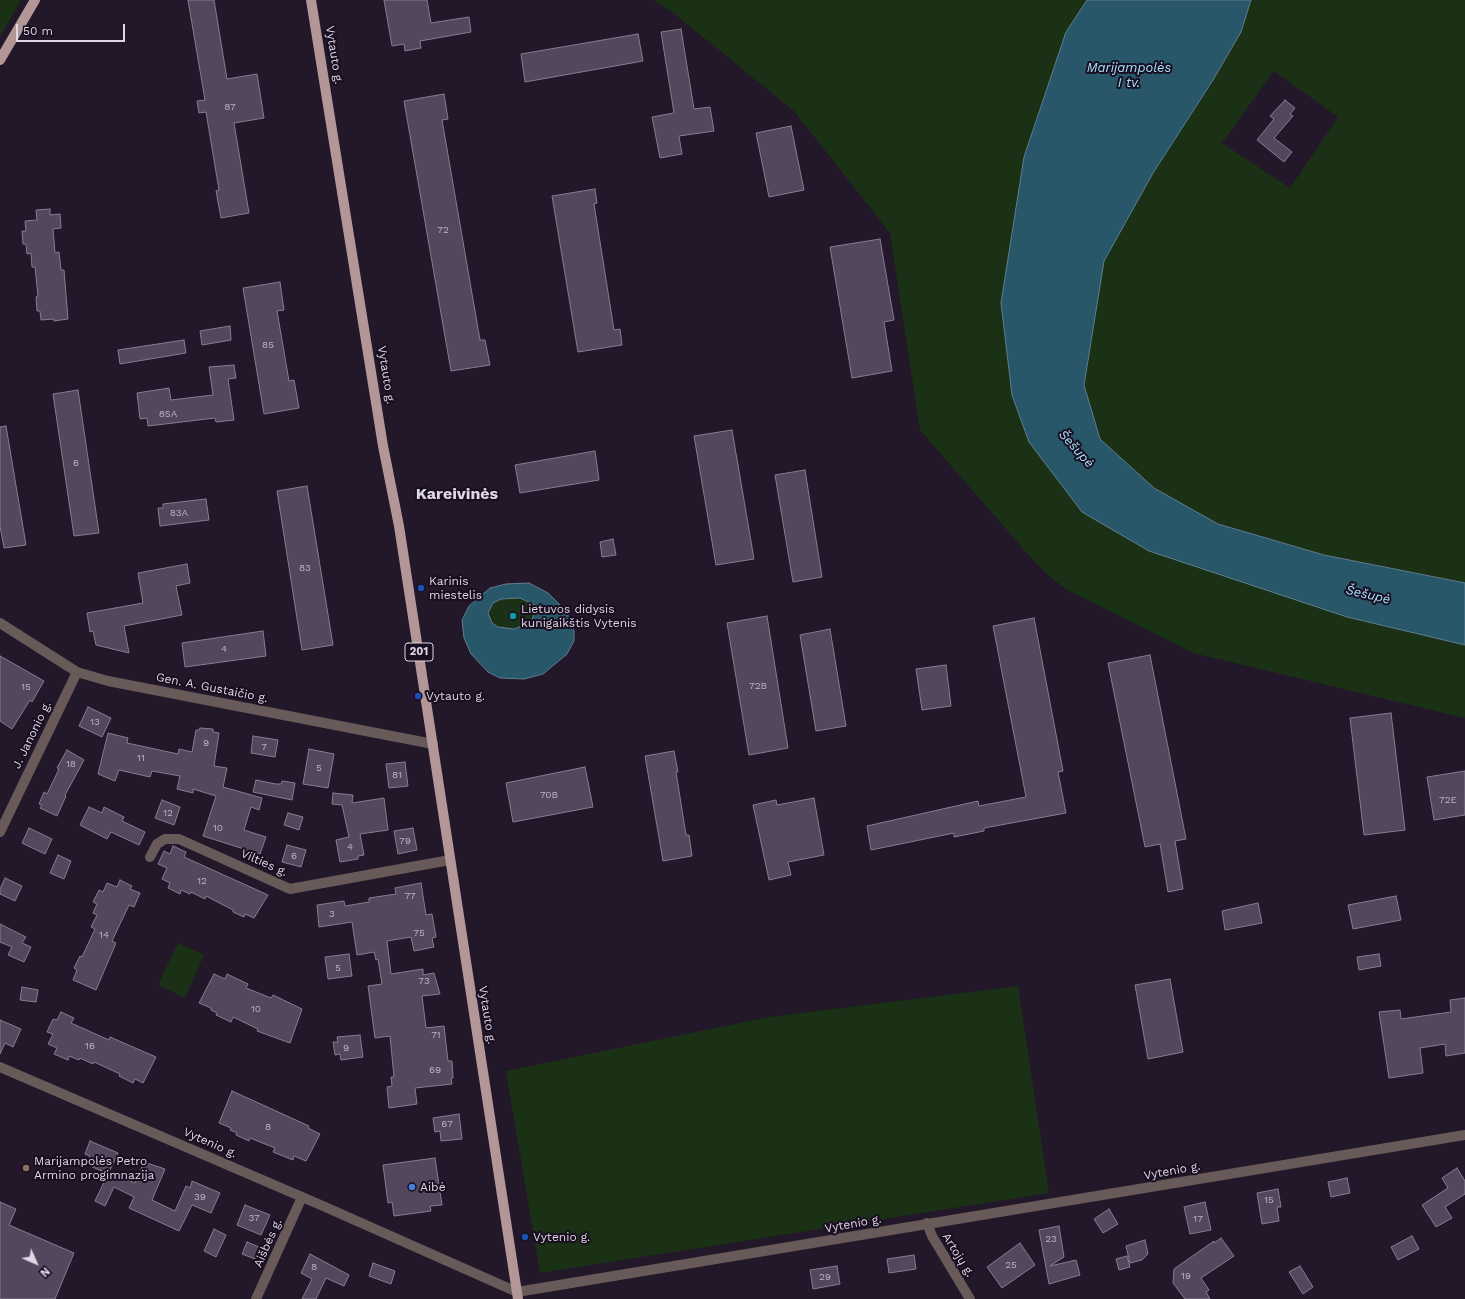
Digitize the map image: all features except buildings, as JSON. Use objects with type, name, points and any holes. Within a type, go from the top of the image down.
[{"type":"main road","points":[[0,60],[35,0]]},
{"type":"main road","name":"Vytauto g.","points":[[311,0],[385,454],[399,526],[517,1296]]},
{"type":"street","name":"Gen. A. Gustaičio g.","points":[[0,623],[77,672],[108,681],[433,744]]},
{"type":"street","name":"J. Janonio g.","points":[[0,832],[77,672]]},
{"type":"street","name":"Vilties g.","points":[[150,857],[157,844],[165,839],[179,839],[290,889],[450,860]]},
{"type":"street","name":"Vytenio g.","points":[[0,1067],[302,1197],[517,1296],[864,1236],[927,1223],[1056,1204],[1465,1134]]},
{"type":"street","name":"Aišbės g.","points":[[256,1299],[302,1197]]},
{"type":"street","name":"Artojų g.","points":[[927,1223],[932,1236],[970,1299]]},
{"type":"green space","points":[[0,0],[21,0],[0,37]]},
{"type":"green space","points":[[654,0],[1087,0],[1066,32],[1012,395],[1347,617],[1465,645],[1465,718],[1193,653],[1069,591],[1050,577],[1033,560],[920,430],[890,233],[794,111],[672,12]]},
{"type":"green space","points":[[1251,0],[1465,0],[1465,583],[1324,555],[1218,524],[1154,488],[1100,439],[1084,385],[1104,261],[1153,173],[1213,80],[1241,32]],"holes":[[[1274,71],[1338,117],[1290,188],[1222,143]]]},
{"type":"green space","points":[[520,598],[533,603],[535,610],[532,620],[514,629],[498,627],[492,623],[488,613],[493,603],[501,599]]},
{"type":"green space","points":[[178,943],[204,955],[185,998],[158,985]]},
{"type":"green space","points":[[1018,986],[1049,1193],[540,1273],[506,1071],[769,1017]]},
{"type":"water","name":"Marijampolės I tv.","points":[[1087,0],[1251,0],[1241,32],[1213,80],[1153,173],[1104,261],[1084,385],[1100,439],[1154,488],[1218,524],[1324,555],[1465,583],[1465,645],[1347,617],[1149,551],[1082,512],[1029,442],[1012,395],[1001,303],[1024,157],[1066,32]]},
{"type":"water","points":[[529,583],[548,593],[562,607],[569,617],[574,631],[574,641],[567,654],[543,674],[524,679],[500,678],[488,672],[471,654],[464,638],[462,620],[469,606],[490,588],[506,584]],"holes":[[[520,598],[533,604],[535,610],[532,620],[514,629],[498,627],[492,623],[488,613],[493,603],[501,599]]]},
{"type":"place","name":"Karinis miestelis","points":[[421,588]]},
{"type":"place","name":"Lietuvos didysis kunigaikštis Vytenis","points":[[513,616]]},
{"type":"place","name":"Vytauto g.","points":[[418,696]]},
{"type":"place","name":"Marijampolės Petro Armino progimnazija","points":[[26,1168]]},
{"type":"place","name":"Aibė","points":[[412,1187]]},
{"type":"place","name":"Vytenio g.","points":[[525,1237]]},
{"type":"district","name":"Kareivinės","points":[[457,494]]},
{"type":"water label","name":"Šešupė","points":[[1076,449]]},
{"type":"water label","name":"Šešupė","points":[[1368,595]]}]
